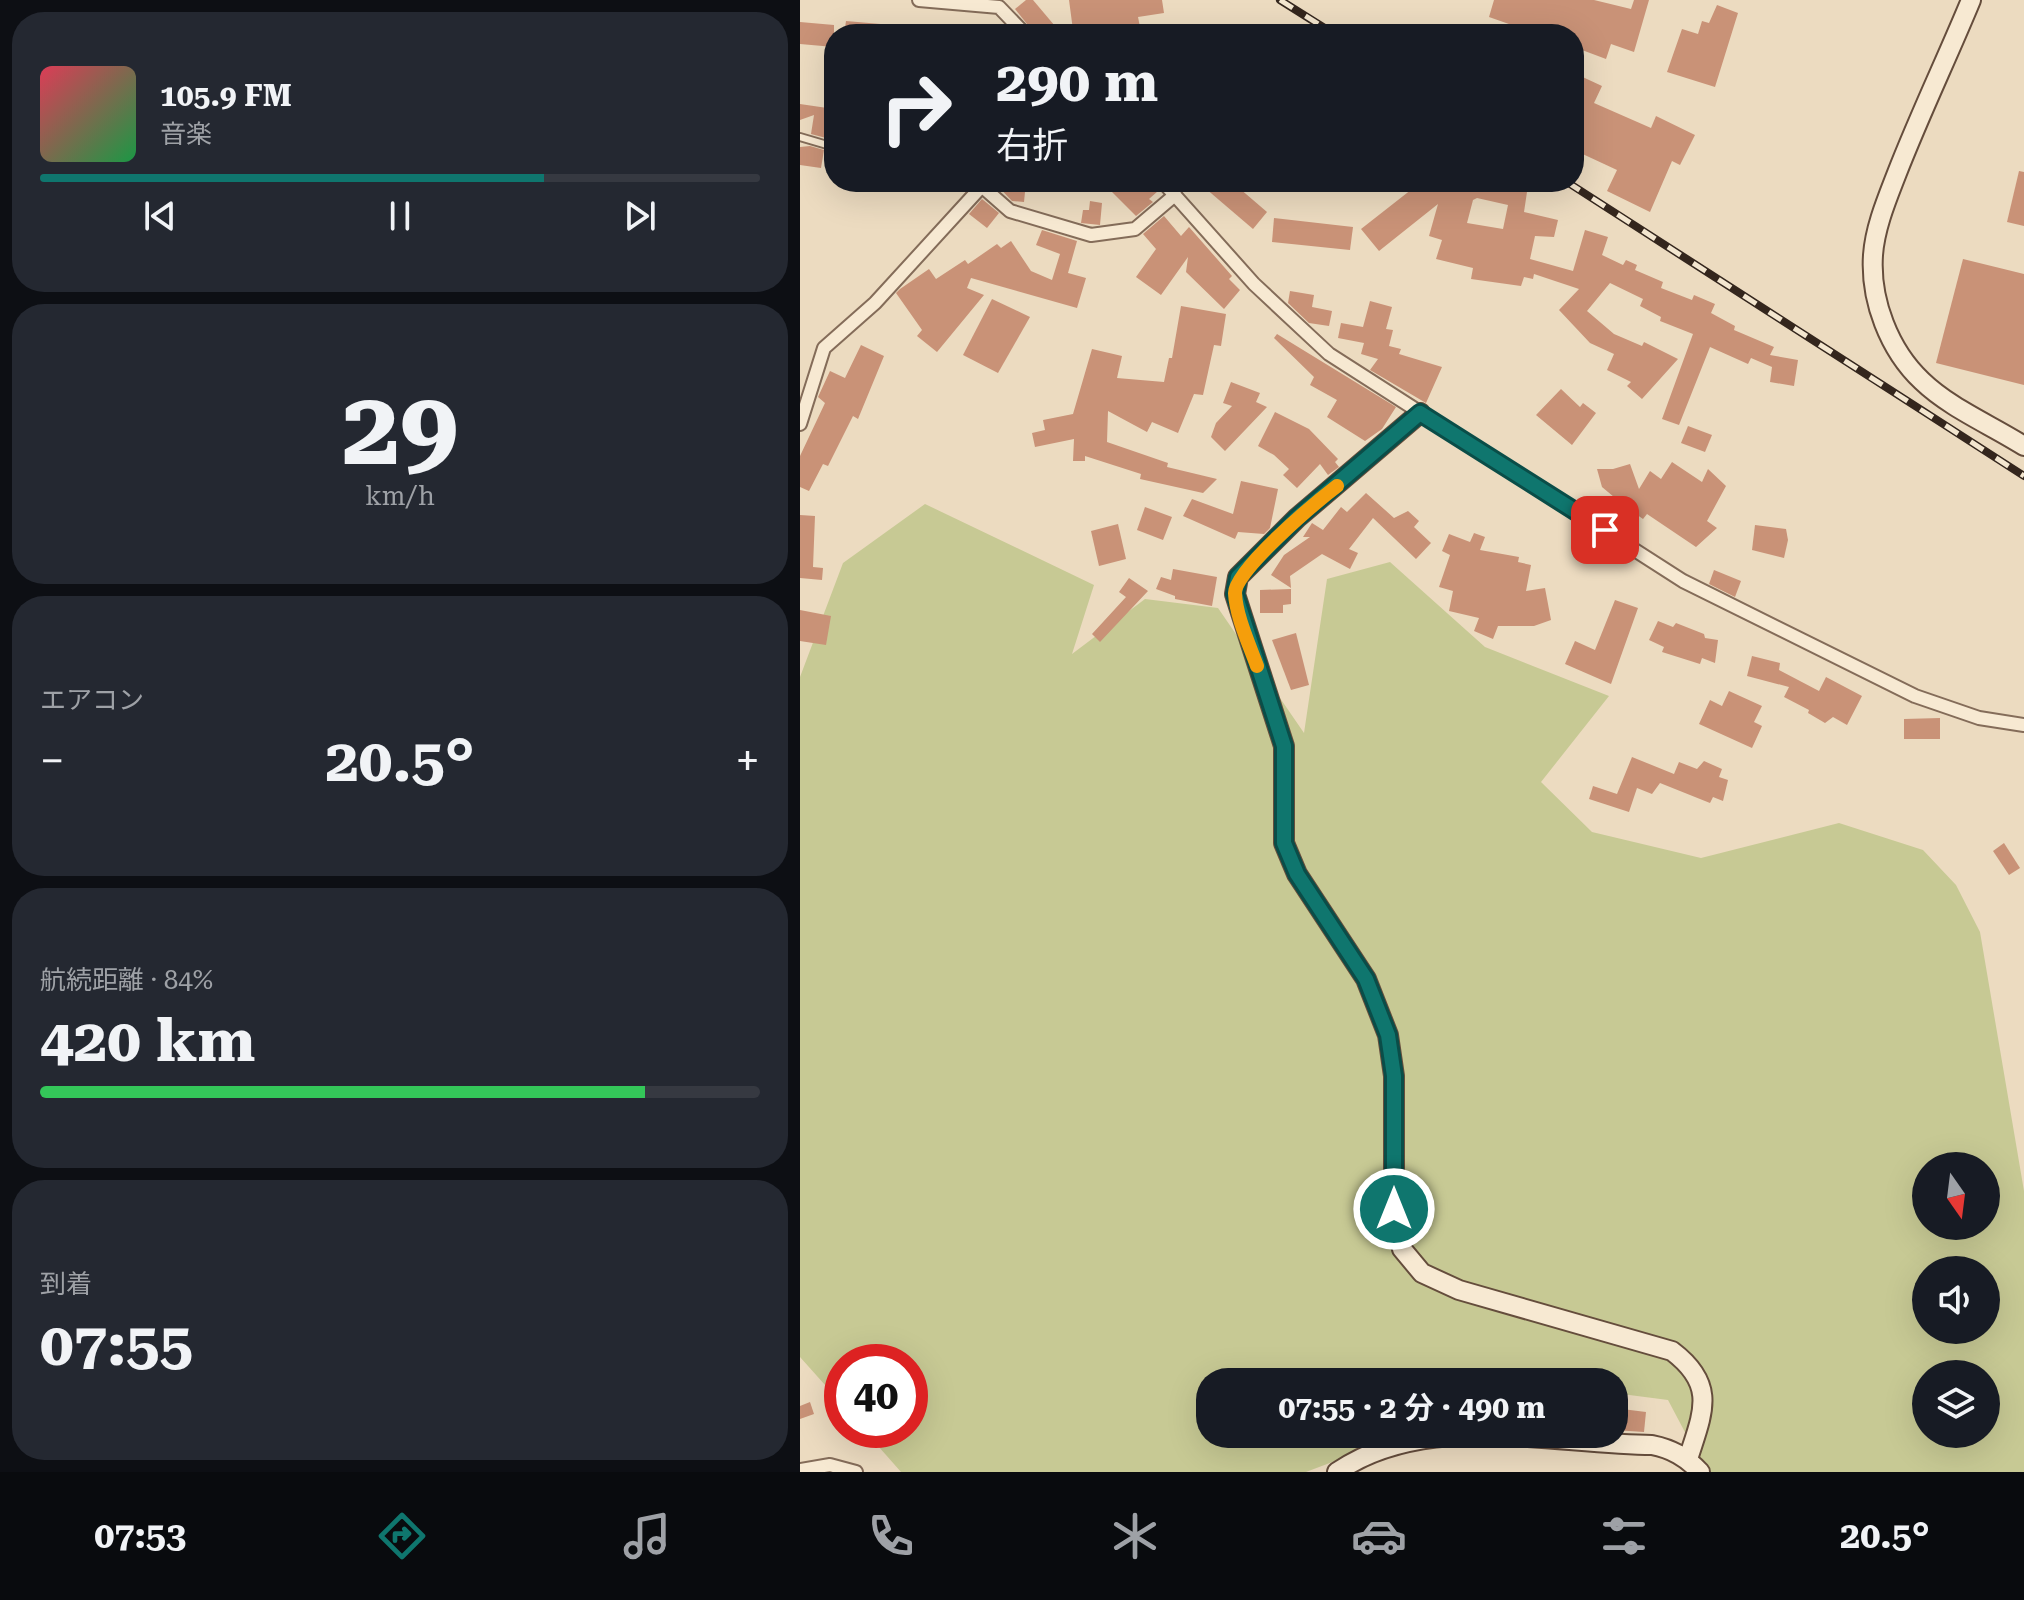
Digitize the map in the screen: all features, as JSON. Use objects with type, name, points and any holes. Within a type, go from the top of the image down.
[{"type":"street","points":[[919,0],[1000,4],[1017,24]]},
{"type":"street","points":[[1971,0],[1925,102],[1890,193],[1873,252],[1873,276],[1892,345],[1908,366],[1942,396],[2024,446]]},
{"type":"street","points":[[800,424],[824,348],[875,303],[973,192]]},
{"type":"street","points":[[989,192],[1010,211],[1091,235],[1135,229],[1175,195]]},
{"type":"street","points":[[1172,192],[1254,284],[1329,354],[1683,581],[1915,696],[1979,718],[2024,725]]},
{"type":"street","points":[[1337,1472],[1364,1455],[1415,1439],[1462,1434],[1652,1445],[1668,1448],[1694,1466],[1705,1401],[1699,1378],[1689,1363],[1672,1351],[1437,1283],[1410,1262],[1402,1249],[1394,1209],[1394,1076],[1388,1035],[1366,979],[1297,874],[1284,843],[1284,746],[1235,594],[1238,577],[1297,518],[1420,413]]},
{"type":"street","points":[[800,1470],[830,1465],[856,1472]]},
{"type":"lane","points":[[800,137],[824,144]]},
{"type":"green space","points":[[925,504],[1094,585],[1072,654],[1145,599],[1218,608],[1304,733],[1327,579],[1390,562],[1485,647],[1609,696],[1541,782],[1592,832],[1701,858],[1839,823],[1923,850],[1956,885],[1980,932],[2024,1191],[2024,1472],[1706,1472],[1668,1400],[1628,1395],[1628,1368],[1196,1368],[1196,1448],[1369,1448],[1306,1472],[901,1472],[880,1448],[928,1448],[928,1344],[824,1344],[824,1384],[800,1357],[800,677],[843,563]]},
{"type":"building","points":[[1026,0],[1033,0],[1053,24],[1027,24],[1015,9]]},
{"type":"building","points":[[1069,0],[1162,0],[1164,13],[1138,17],[1139,24],[1072,24]]},
{"type":"building","points":[[1494,0],[1594,0],[1631,9],[1634,0],[1649,0],[1634,52],[1611,44],[1606,59],[1584,51],[1584,24],[1509,24],[1489,17]]},
{"type":"building","points":[[1717,5],[1738,13],[1715,87],[1667,72],[1682,29],[1698,34],[1702,21],[1709,23]]},
{"type":"building","points":[[846,21],[880,24],[846,24]]},
{"type":"building","points":[[800,22],[824,24],[824,46],[800,44]]},
{"type":"building","points":[[1584,78],[1602,86],[1594,103],[1651,128],[1656,116],[1695,135],[1680,165],[1672,161],[1650,212],[1607,191],[1617,170],[1584,155]]},
{"type":"building","points":[[800,104],[824,108],[824,137],[811,134],[814,115],[800,120]]},
{"type":"building","points":[[800,147],[824,150],[821,168],[800,165]]},
{"type":"building","points":[[2019,171],[2024,172],[2024,226],[2007,222]]},
{"type":"building","points":[[1003,192],[1025,192],[1024,202],[1012,201]]},
{"type":"building","points":[[1112,192],[1157,192],[1149,199],[1153,202],[1136,216]]},
{"type":"building","points":[[1210,192],[1244,192],[1267,212],[1253,229]]},
{"type":"building","points":[[1408,192],[1527,192],[1524,212],[1558,220],[1554,237],[1535,236],[1530,259],[1573,271],[1585,230],[1608,237],[1602,255],[1623,265],[1626,260],[1637,265],[1635,270],[1663,282],[1661,288],[1692,300],[1694,295],[1715,304],[1711,313],[1735,326],[1734,330],[1774,347],[1770,355],[1798,360],[1794,386],[1770,382],[1772,367],[1751,358],[1748,364],[1710,347],[1679,425],[1662,419],[1693,334],[1660,321],[1661,317],[1640,306],[1643,299],[1610,283],[1587,311],[1614,334],[1642,346],[1644,342],[1678,359],[1642,399],[1627,386],[1631,382],[1607,370],[1614,354],[1590,343],[1559,310],[1579,289],[1534,274],[1533,279],[1524,277],[1521,286],[1471,279],[1473,268],[1436,259],[1442,240],[1429,236],[1438,204],[1379,251],[1361,229]],"holes":[[[1477,198],[1508,205],[1503,229],[1467,223],[1473,200]]]},
{"type":"building","points":[[982,199],[999,213],[987,228],[969,214]]},
{"type":"building","points":[[1090,201],[1102,203],[1100,225],[1081,223],[1083,210],[1089,210]]},
{"type":"building","points":[[1164,216],[1181,236],[1189,227],[1232,276],[1229,279],[1240,290],[1224,309],[1186,272],[1188,257],[1161,295],[1136,277],[1156,249],[1143,234]]},
{"type":"building","points":[[1274,218],[1353,227],[1350,250],[1272,242]]},
{"type":"building","points":[[1042,230],[1077,241],[1068,273],[1086,278],[1077,308],[971,278],[967,288],[984,295],[937,352],[917,336],[922,330],[896,293],[900,289],[929,269],[936,279],[965,260],[968,264],[997,244],[1001,248],[1011,241],[1031,271],[1052,280],[1060,254],[1036,245]]},
{"type":"building","points":[[1963,259],[2024,274],[2024,385],[1936,363]]},
{"type":"building","points":[[1290,291],[1314,295],[1312,307],[1332,311],[1329,326],[1309,323],[1288,303]]},
{"type":"building","points":[[992,299],[1030,317],[998,373],[963,355]]},
{"type":"building","points":[[1370,301],[1392,307],[1386,329],[1393,330],[1389,346],[1401,349],[1399,354],[1442,367],[1426,403],[1370,370],[1378,359],[1361,354],[1364,343],[1338,338],[1341,323],[1363,327]]},
{"type":"building","points":[[1181,306],[1226,314],[1221,346],[1214,345],[1203,395],[1194,394],[1178,433],[1152,422],[1147,432],[1108,411],[1107,442],[1168,463],[1167,467],[1217,479],[1203,493],[1140,479],[1141,474],[1085,456],[1085,461],[1073,461],[1074,439],[1035,447],[1032,433],[1045,430],[1043,420],[1073,414],[1092,349],[1122,356],[1117,378],[1164,382],[1169,358],[1172,358]]},
{"type":"building","points":[[1277,334],[1396,407],[1382,429],[1365,441],[1327,417],[1337,400],[1310,385],[1314,377],[1274,338]]},
{"type":"building","points":[[861,345],[884,356],[858,419],[853,416],[828,466],[823,464],[809,491],[800,487],[800,456],[825,403],[818,397],[830,371],[845,378]]},
{"type":"building","points":[[1231,382],[1260,393],[1256,402],[1267,407],[1225,451],[1211,437],[1216,423],[1232,406],[1223,403]]},
{"type":"building","points":[[1561,389],[1580,407],[1583,403],[1596,413],[1572,445],[1536,415]]},
{"type":"building","points":[[1275,412],[1309,429],[1338,459],[1335,462],[1339,467],[1328,475],[1320,464],[1297,488],[1283,475],[1289,469],[1258,446]]},
{"type":"building","points":[[1688,426],[1712,435],[1705,452],[1681,443]]},
{"type":"building","points":[[1672,462],[1702,482],[1708,469],[1726,486],[1707,521],[1717,528],[1696,547],[1647,514],[1643,519],[1626,507],[1602,487],[1597,469],[1630,464],[1639,489],[1650,471],[1661,479]]},
{"type":"building","points":[[1241,481],[1278,489],[1270,528],[1264,534],[1238,532],[1235,539],[1183,516],[1192,499],[1233,514]]},
{"type":"building","points":[[1366,493],[1394,518],[1408,511],[1419,521],[1414,527],[1431,543],[1416,559],[1373,518],[1349,549],[1358,553],[1350,569],[1322,554],[1290,576],[1291,588],[1271,575],[1284,555],[1310,537],[1303,537],[1312,523],[1323,530],[1341,507],[1347,512]]},
{"type":"building","points":[[1145,507],[1172,517],[1163,540],[1137,530]]},
{"type":"building","points":[[800,515],[815,516],[813,567],[823,568],[822,580],[800,578]]},
{"type":"building","points":[[1118,524],[1126,559],[1099,566],[1091,531]]},
{"type":"building","points":[[1755,525],[1786,529],[1788,540],[1784,558],[1752,550]]},
{"type":"building","points":[[1474,533],[1485,537],[1480,550],[1519,557],[1518,562],[1531,565],[1526,591],[1545,588],[1551,620],[1534,626],[1498,626],[1493,639],[1474,631],[1479,618],[1449,611],[1453,591],[1439,587],[1450,555],[1442,551],[1449,534],[1470,542]]},
{"type":"building","points":[[1173,569],[1217,577],[1212,606],[1175,599],[1175,596],[1156,589],[1161,577],[1171,580]]},
{"type":"building","points":[[1714,570],[1741,581],[1735,597],[1709,584]]},
{"type":"building","points":[[1129,578],[1148,591],[1100,642],[1092,634],[1126,597],[1119,592]]},
{"type":"building","points":[[1291,589],[1291,604],[1283,605],[1283,613],[1260,613],[1260,590]]},
{"type":"building","points":[[1615,600],[1638,608],[1611,684],[1565,664],[1575,641],[1595,650]]},
{"type":"building","points":[[800,610],[831,616],[826,645],[800,641]]},
{"type":"building","points":[[1658,621],[1673,627],[1676,623],[1704,634],[1705,638],[1718,640],[1715,663],[1702,658],[1700,664],[1662,652],[1664,647],[1649,640]]},
{"type":"building","points":[[1296,633],[1309,685],[1291,690],[1272,640]]},
{"type":"building","points":[[1752,656],[1780,663],[1779,670],[1819,691],[1826,677],[1862,696],[1847,725],[1833,717],[1825,723],[1808,713],[1809,710],[1784,697],[1789,687],[1747,676]]},
{"type":"building","points":[[1729,691],[1762,706],[1754,722],[1762,726],[1752,748],[1699,724],[1710,700],[1722,706]]},
{"type":"building","points":[[1940,718],[1940,739],[1904,739],[1904,719]]},
{"type":"building","points":[[1632,757],[1674,774],[1679,762],[1697,769],[1704,761],[1722,769],[1719,777],[1728,780],[1723,801],[1713,797],[1710,803],[1660,783],[1652,794],[1637,788],[1629,812],[1589,799],[1593,786],[1617,794]]},
{"type":"building","points":[[2004,843],[2020,868],[2009,875],[1993,851]]},
{"type":"building","points":[[810,1402],[814,1414],[800,1419],[800,1406]]},
{"type":"building","points":[[1628,1410],[1646,1412],[1644,1432],[1628,1431]]},
{"type":"railway","points":[[1280,0],[1318,24]]},
{"type":"railway","points":[[1583,192],[2024,476]]},
{"type":"slow traffic","points":[[1257,666],[1235,594],[1238,577],[1297,518],[1337,486]]},
{"type":"route","points":[[1394,1209],[1394,1076],[1388,1035],[1366,979],[1297,874],[1284,843],[1282,810],[1286,767],[1281,728],[1249,645],[1235,594],[1238,577],[1297,518],[1420,413],[1605,530]]}]
